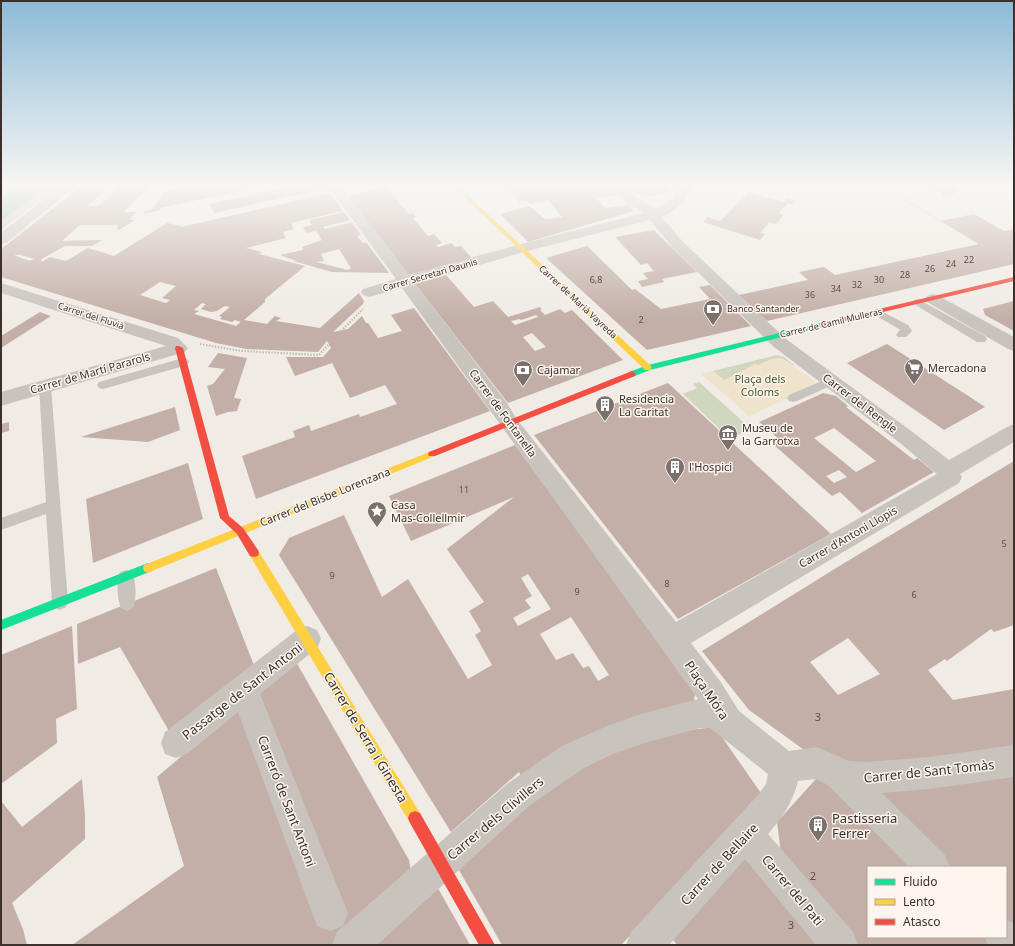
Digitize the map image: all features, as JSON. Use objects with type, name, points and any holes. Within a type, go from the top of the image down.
[{"type":"main road","name":"Carrer de Marià Vayreda","points":[[503,230],[648,368]]},
{"type":"main road","name":"Carrer de Camil Mulleras","points":[[648,368],[772,336],[1014,279]]},
{"type":"main road","name":"Carrer de Serra i Ginesta","points":[[178,351],[225,518],[240,531],[307,639],[434,870],[487,945]]},
{"type":"main road","name":"Carrer del Bisbe Lorenzana","points":[[1,625],[76,597],[648,368]]},
{"type":"street","points":[[1,240],[14,230]]},
{"type":"street","name":"Carrer de Fontanella","points":[[367,230],[500,408],[509,423],[678,647]]},
{"type":"street","name":"Carrer Secretari Daunis","points":[[369,292],[522,248],[596,230]]},
{"type":"street","name":"Carrer del Rengle","points":[[666,230],[677,244],[772,336],[907,438],[915,446],[948,471]]},
{"type":"street","name":"Carrer del Fluvià","points":[[1,288],[178,351]]},
{"type":"street","points":[[926,300],[1014,345]]},
{"type":"street","name":"Carrer de Martí Pararols","points":[[1,399],[178,351]]},
{"type":"street","name":"Carrer d'Antoni Llopis","points":[[678,647],[948,480],[951,477],[948,471],[1014,432]]},
{"type":"street","name":"Passatge de Sant Antoni","points":[[176,743],[307,639]]},
{"type":"street","name":"Plaça Móra","points":[[678,647],[710,691],[728,722],[784,772]]},
{"type":"street","name":"Carreró de Sant Antoni","points":[[244,689],[341,936]]},
{"type":"street","name":"Carrer dels Clivillers","points":[[341,936],[434,870],[518,795],[573,757],[607,741],[627,734],[700,713],[714,713],[728,722]]},
{"type":"street","name":"Carrer de Sant Tomàs","points":[[784,772],[817,763],[854,778],[866,778],[930,772],[1014,761]]},
{"type":"street","name":"Carrer de Bellaire","points":[[652,942],[770,807],[780,792],[784,772]]},
{"type":"street","points":[[838,772],[932,866]]},
{"type":"street","name":"Carrer del Pati","points":[[746,834],[840,945]]},
{"type":"lane","points":[[926,300],[981,339]]},
{"type":"lane","points":[[878,312],[904,327],[906,332],[902,335]]},
{"type":"lane","points":[[103,385],[178,351]]},
{"type":"lane","points":[[793,398],[831,381]]},
{"type":"lane","points":[[45,386],[60,602]]},
{"type":"lane","points":[[1,524],[53,506]]},
{"type":"lane","points":[[126,577],[127,603]]},
{"type":"path","points":[[957,230],[1014,264]]},
{"type":"path","points":[[340,331],[368,304],[369,292]]},
{"type":"path","points":[[178,351],[188,341],[242,352],[319,355],[329,344]]},
{"type":"green space","points":[[777,355],[784,357],[794,365],[783,359],[772,359],[724,380],[713,371]]},
{"type":"green space","points":[[699,382],[751,429],[730,439],[683,394],[697,388],[693,384]]},
{"type":"sand","points":[[778,358],[783,359],[806,374],[816,385],[749,416],[701,374],[713,371],[724,380],[755,364],[758,365]]},
{"type":"building","points":[[25,230],[74,230],[62,241],[102,240],[92,246],[65,246],[40,260],[43,261],[50,257],[66,261],[88,248],[114,256],[156,230],[290,230],[283,232],[286,238],[246,248],[262,252],[259,254],[305,266],[265,299],[265,302],[244,320],[267,324],[275,316],[281,318],[276,321],[320,328],[359,293],[364,301],[363,304],[333,332],[348,329],[362,316],[378,338],[402,331],[391,315],[414,308],[490,411],[256,499],[242,456],[295,437],[293,431],[309,425],[311,431],[359,414],[360,417],[397,404],[385,385],[350,398],[332,363],[295,376],[286,357],[323,357],[331,348],[327,341],[318,352],[246,349],[216,343],[1,277],[1,249]],"holes":[[[14,255],[21,255],[34,259],[29,261]],[[160,282],[176,286],[162,298],[170,300],[166,303],[140,295]],[[202,303],[206,304],[201,309],[211,312],[217,311],[225,306],[230,307],[219,316],[222,317],[220,319],[232,322],[235,320],[241,322],[236,326],[194,314],[199,311],[194,310]]]},
{"type":"building","points":[[305,230],[358,230],[361,235],[357,236],[363,243],[366,242],[389,273],[332,272],[293,261],[296,261],[280,255],[303,250],[302,247],[322,240],[316,231],[306,233]],"holes":[[[339,249],[351,268],[348,270],[316,262],[324,261],[321,254]]]},
{"type":"building","points":[[374,230],[423,230],[428,236],[434,234],[442,243],[436,245],[438,247],[451,243],[455,247],[461,246],[472,258],[409,275]]},
{"type":"building","points":[[516,230],[569,230],[528,242]]},
{"type":"building","points":[[654,230],[697,272],[662,279],[664,282],[642,287],[638,281],[648,279],[643,273],[654,271],[647,263],[641,265],[615,237]]},
{"type":"building","points":[[729,230],[763,230],[760,233],[765,234],[760,240]]},
{"type":"building","points":[[956,230],[1014,230],[1014,264],[767,321],[739,295],[808,280],[799,272],[824,267],[835,275],[979,244]]},
{"type":"building","points":[[587,246],[632,290],[635,289],[661,309],[710,299],[699,287],[710,285],[751,326],[647,350],[546,258]]},
{"type":"building","points":[[446,275],[474,307],[493,301],[508,317],[540,307],[542,309],[540,310],[545,315],[560,309],[565,313],[572,310],[623,360],[508,403],[415,284]],"holes":[[[536,315],[538,317],[515,325],[511,321],[521,320]],[[532,333],[546,347],[535,351],[523,337]]]},
{"type":"building","points":[[1014,301],[1014,331],[985,315],[983,309]]},
{"type":"building","points":[[40,312],[51,316],[1,348],[1,336]]},
{"type":"building","points":[[887,344],[985,407],[944,430],[847,363]]},
{"type":"building","points":[[218,353],[247,358],[234,398],[241,399],[237,411],[216,416],[207,386],[213,384],[225,369],[208,367]]},
{"type":"building","name":"l'Hospici","points":[[668,383],[831,534],[678,619],[534,435]]},
{"type":"building","points":[[823,393],[836,396],[848,406],[846,407],[914,460],[917,458],[934,472],[862,513],[840,492],[832,496],[774,445],[781,441],[759,422]],"holes":[[[834,428],[876,461],[856,472],[814,438]],[[839,470],[847,477],[834,483],[826,476]]]},
{"type":"building","points":[[175,407],[180,430],[148,442],[81,437]]},
{"type":"building","points":[[9,422],[9,431],[1,433],[1,424]]},
{"type":"building","points":[[515,445],[696,691],[693,703],[523,780],[519,772],[451,832],[279,555],[289,538],[344,515],[382,597],[408,579],[468,679],[492,665],[475,635],[481,631],[469,611],[484,602],[447,549],[514,497],[411,541],[389,496]],"holes":[[[528,574],[551,609],[518,626],[513,618],[531,608],[525,600],[532,596],[521,578]],[[571,617],[609,675],[598,681],[589,666],[583,668],[573,653],[556,660],[540,634]]]},
{"type":"building","points":[[1014,461],[1014,625],[994,632],[991,629],[947,661],[945,659],[928,670],[953,700],[1014,689],[1014,753],[874,769],[807,752],[749,710],[702,651]],"holes":[[[848,638],[880,674],[838,695],[810,662]]]},
{"type":"building","points":[[188,463],[203,519],[93,563],[86,499]]},
{"type":"building","points":[[216,568],[255,668],[169,731],[120,647],[78,664],[77,624]]},
{"type":"building","points":[[72,626],[77,709],[56,719],[57,743],[1,784],[1,655]]},
{"type":"building","points":[[295,660],[409,860],[411,871],[336,945],[72,945],[184,866],[157,777]]},
{"type":"building","points":[[715,727],[763,796],[621,945],[502,945],[459,870],[542,786],[646,735]]},
{"type":"building","points":[[1014,769],[1014,939],[1007,932],[1007,866],[941,866],[867,793]]},
{"type":"building","points":[[824,770],[920,866],[867,866],[867,938],[991,938],[998,945],[855,945],[782,862],[777,822]]},
{"type":"building","points":[[82,779],[85,839],[12,903],[23,929],[27,945],[1,945],[1,801],[22,827]]},
{"type":"building","points":[[749,853],[824,945],[677,945],[671,937]]},
{"type":"building","points":[[435,883],[470,945],[366,945]]},
{"type":"traffic: fast","points":[[632,374],[648,368],[824,324]]},
{"type":"traffic: fast","points":[[1,625],[148,568]]},
{"type":"traffic: slow","points":[[502,230],[648,368]]},
{"type":"traffic: slow","points":[[148,568],[432,454]]},
{"type":"traffic: slow","points":[[254,553],[415,818]]},
{"type":"traffic: jam","points":[[824,324],[1014,279]]},
{"type":"traffic: jam","points":[[179,348],[225,518],[240,531],[254,553]]},
{"type":"traffic: jam","points":[[432,454],[632,374]]},
{"type":"traffic: jam","points":[[415,818],[487,945]]},
{"type":"place","name":"Banco Santander","points":[[713,326]]},
{"type":"place","name":"Mercadona","points":[[914,385]]},
{"type":"place","name":"Cajamar","points":[[523,387]]},
{"type":"place","name":"Residencia La Caritat","points":[[605,422]]},
{"type":"place","name":"Museu de la Garrotxa","points":[[728,451]]},
{"type":"place","name":"l'Hospici","points":[[675,484]]},
{"type":"place","name":"Casa Mas-Collellmir","points":[[377,528]]},
{"type":"place","name":"Pastisseria Ferrer","points":[[818,842]]},
{"type":"park label","name":"Plaça dels Coloms","points":[[760,385]]}]
